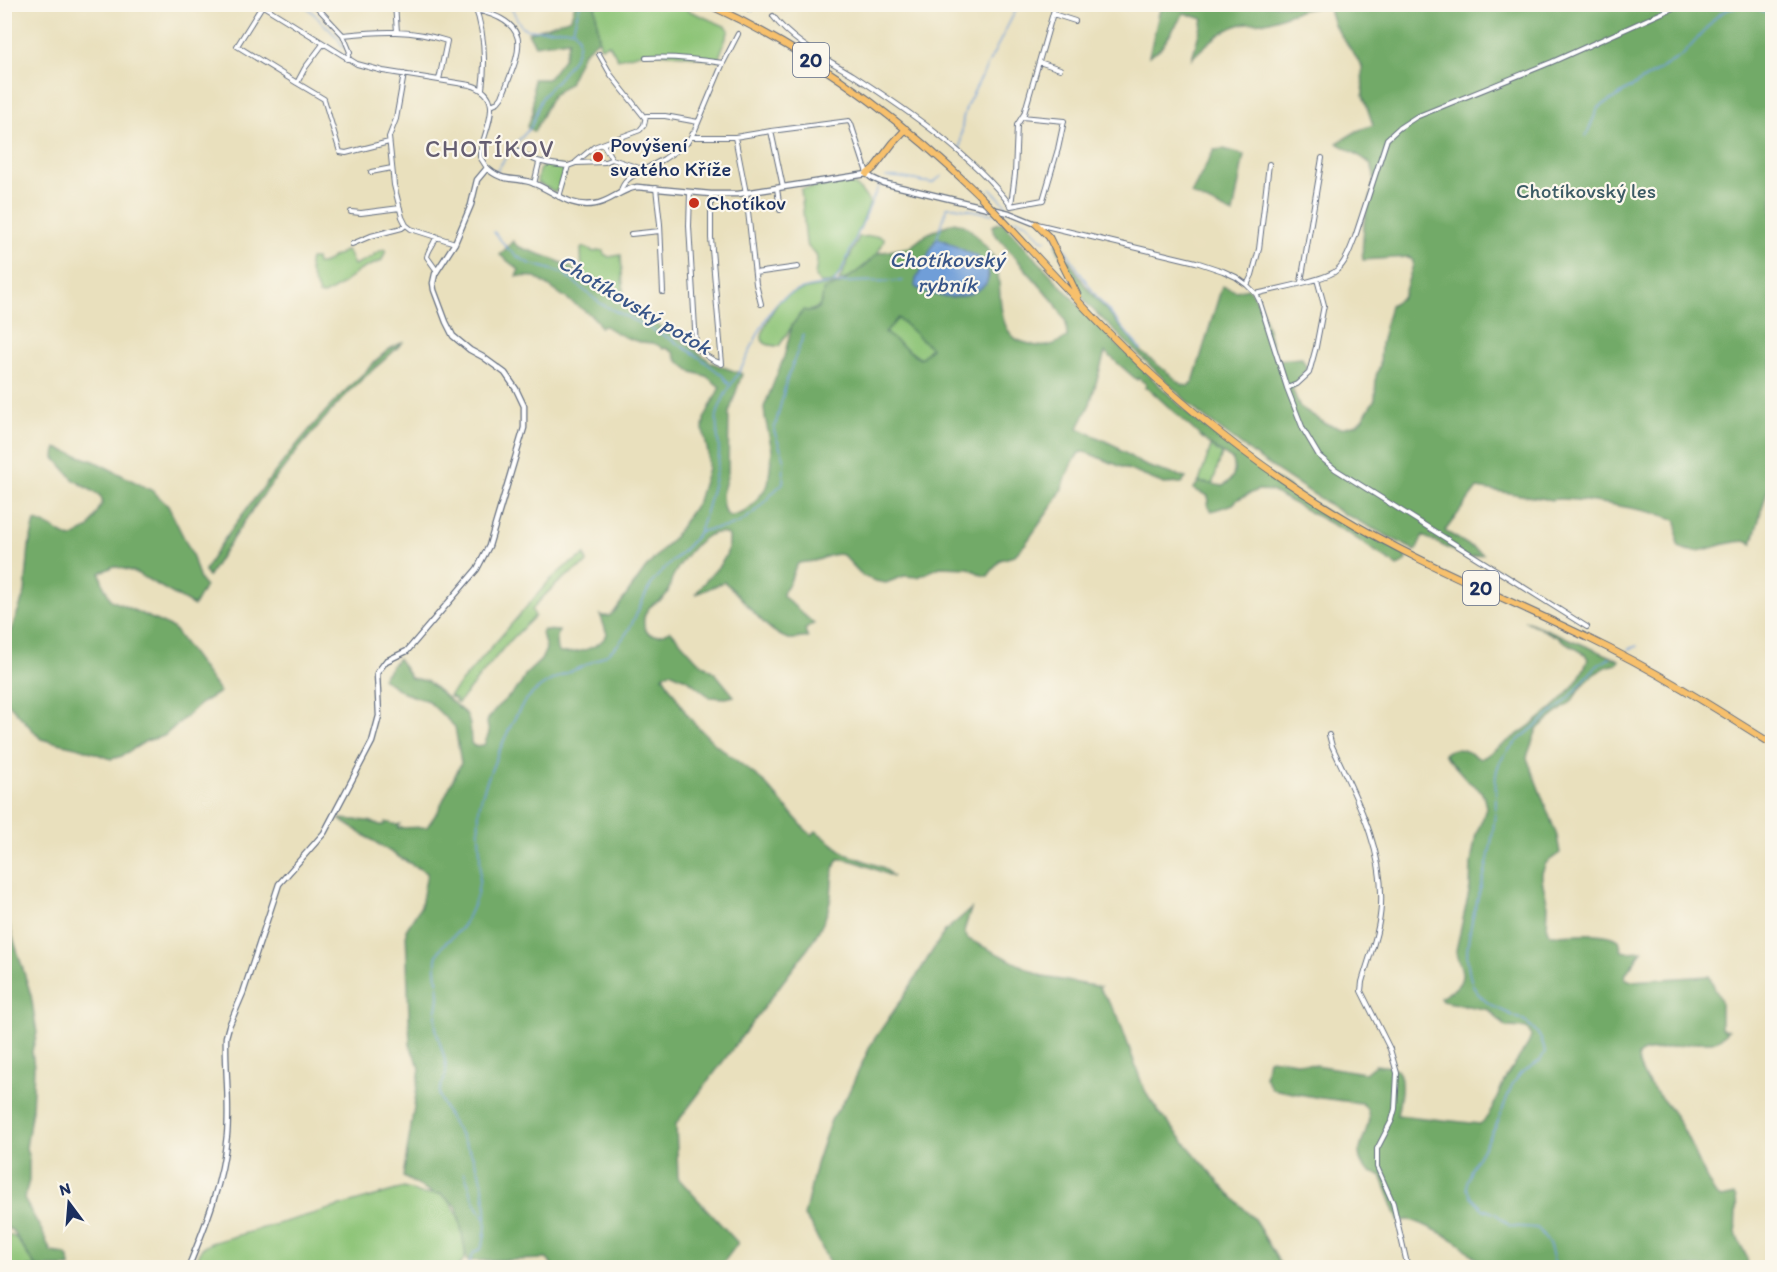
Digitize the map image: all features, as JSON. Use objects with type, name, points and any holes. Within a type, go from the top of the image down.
[{"type":"main road","name":"20","points":[[707,4],[802,55],[843,81],[906,129],[978,194],[1138,362],[1199,416],[1262,465],[1327,508],[1414,557],[1652,670],[1773,744]]},
{"type":"main road","points":[[867,174],[906,129]]},
{"type":"main road","points":[[1036,224],[1049,237],[1071,284],[1088,312]]},
{"type":"street","points":[[314,4],[343,35],[350,52],[347,59]]},
{"type":"street","points":[[395,4],[397,32]]},
{"type":"street","points":[[474,4],[484,42],[482,89]]},
{"type":"street","points":[[750,10],[753,4]]},
{"type":"street","points":[[1256,294],[1317,279],[1338,270],[1350,250],[1387,139],[1416,117],[1542,66],[1682,4]]},
{"type":"street","points":[[389,142],[341,153],[324,99],[237,46],[261,5],[347,59],[367,68],[482,89],[488,94],[491,105],[480,153],[481,160],[496,176],[534,184],[569,202],[590,205],[603,202],[621,191],[638,187],[711,194],[746,193],[867,174]]},
{"type":"street","points":[[1009,213],[1015,174],[1017,125],[1022,117],[1040,62],[1055,6]]},
{"type":"street","points":[[476,10],[493,15],[510,24],[519,39],[516,59],[502,97],[491,105]]},
{"type":"street","points":[[1053,14],[1075,21]]},
{"type":"street","points":[[773,16],[803,45],[889,99],[965,157],[1011,206]]},
{"type":"street","points":[[343,35],[417,32],[447,41],[439,80]]},
{"type":"street","points":[[621,191],[622,185],[627,180],[664,159],[692,137],[723,63],[738,34]]},
{"type":"street","points":[[297,83],[323,44]]},
{"type":"street","points":[[576,163],[588,151],[640,130],[644,125],[645,118],[610,75],[599,54]]},
{"type":"street","points":[[646,58],[682,58],[723,63]]},
{"type":"street","points":[[1040,62],[1060,69]]},
{"type":"street","points":[[404,74],[396,119],[389,135],[392,168],[400,208],[406,225],[411,229],[455,243]]},
{"type":"street","points":[[645,118],[646,116],[665,116],[698,122]]},
{"type":"street","points":[[1011,206],[1042,200],[1064,121],[1022,117]]},
{"type":"street","points":[[692,137],[735,137],[849,121],[867,174],[884,183],[1009,213],[1036,224],[1196,262],[1236,277],[1256,294],[1287,388],[1309,440],[1325,462],[1587,627]]},
{"type":"street","points":[[771,131],[780,188],[780,210]]},
{"type":"street","points":[[735,137],[746,193],[761,304]]},
{"type":"street","points":[[603,144],[612,159]]},
{"type":"street","points":[[512,147],[539,163],[568,166],[576,163],[605,162],[612,159],[644,169]]},
{"type":"street","points":[[1300,282],[1322,158]]},
{"type":"street","points":[[534,184],[539,163]]},
{"type":"street","points":[[1248,285],[1259,249],[1269,164]]},
{"type":"street","points":[[559,197],[568,166]]},
{"type":"street","points":[[371,172],[392,168]]},
{"type":"street","points":[[188,1268],[206,1226],[225,1150],[228,1026],[243,993],[279,884],[324,833],[372,742],[379,716],[377,673],[386,662],[407,651],[477,569],[489,546],[524,428],[524,406],[516,389],[505,373],[458,341],[450,331],[433,284],[436,271],[455,243],[471,205],[477,180],[489,170]]},
{"type":"street","points":[[656,189],[663,292]]},
{"type":"street","points":[[690,192],[689,226],[696,346],[712,360],[722,364],[711,238],[711,194]]},
{"type":"street","points":[[351,212],[361,213],[400,208]]},
{"type":"street","points":[[352,244],[406,225]]},
{"type":"street","points":[[631,234],[660,231]]},
{"type":"street","points":[[436,236],[436,241],[427,257],[436,271]]},
{"type":"street","points":[[755,273],[798,267]]},
{"type":"street","points":[[1287,388],[1297,384],[1309,373],[1324,305],[1317,279]]},
{"type":"street","points":[[1329,735],[1365,817],[1379,873],[1382,905],[1361,991],[1390,1049],[1397,1073],[1395,1109],[1377,1149],[1377,1167],[1393,1203],[1408,1268]]},
{"type":"green space","points":[[575,4],[595,5],[599,39],[583,53],[569,83],[552,96],[534,132],[527,127],[533,113],[533,79],[548,79],[564,58],[569,40],[535,45],[528,33],[571,18]]},
{"type":"green space","points":[[595,5],[676,5],[727,27],[729,30],[718,60],[644,52],[618,59],[609,44],[600,46]]},
{"type":"green space","name":"Chotíkovský les","points":[[1161,5],[1772,5],[1772,474],[1752,544],[1749,541],[1737,542],[1702,550],[1685,550],[1679,547],[1677,540],[1677,521],[1669,517],[1615,505],[1575,500],[1552,500],[1477,488],[1445,531],[1483,554],[1468,558],[1423,536],[1416,551],[1339,511],[1264,462],[1200,414],[1088,305],[1056,246],[1057,242],[1084,284],[1144,354],[1183,385],[1188,386],[1193,382],[1222,286],[1236,291],[1248,288],[1262,312],[1276,360],[1302,358],[1307,368],[1292,389],[1300,407],[1326,424],[1341,428],[1357,424],[1375,399],[1381,344],[1390,305],[1403,297],[1413,261],[1409,257],[1363,260],[1364,223],[1374,183],[1373,169],[1366,160],[1337,143],[1373,125],[1363,95],[1362,66],[1334,25],[1329,9],[1306,9],[1270,21],[1239,25],[1217,36],[1192,58],[1203,19],[1184,13],[1160,49],[1149,56]]},
{"type":"green space","points":[[1224,149],[1244,155],[1233,214],[1191,194],[1214,150]]},
{"type":"green space","points":[[544,165],[562,166],[565,169],[559,188],[555,192],[537,182],[539,170]]},
{"type":"green space","points":[[845,183],[857,187],[870,203],[847,260],[835,281],[820,283],[815,277],[817,257],[806,243],[801,189]]},
{"type":"green space","points":[[954,222],[971,230],[994,258],[999,278],[1004,322],[1008,331],[1017,339],[1033,345],[1055,344],[1067,337],[1066,322],[1055,303],[994,233],[992,226],[1002,222],[1098,326],[1195,420],[1260,469],[1335,517],[1404,553],[1406,559],[1397,566],[1348,533],[1271,491],[1258,490],[1238,499],[1233,504],[1212,511],[1208,507],[1208,496],[1193,489],[1199,482],[1223,486],[1230,481],[1234,468],[1233,460],[1211,446],[1148,388],[1145,388],[1146,384],[1138,378],[1137,380],[1105,352],[1090,404],[1078,428],[1118,447],[1119,450],[1140,463],[1186,478],[1182,483],[1164,484],[1090,454],[1079,453],[1071,465],[1061,491],[1026,543],[1014,556],[1000,560],[988,576],[969,568],[940,567],[918,577],[904,576],[886,583],[863,576],[843,555],[835,554],[799,563],[783,596],[814,624],[805,630],[808,638],[789,639],[771,630],[724,582],[696,594],[722,562],[729,546],[729,536],[721,533],[704,538],[682,562],[672,578],[666,595],[648,609],[644,618],[644,626],[653,635],[671,631],[696,659],[716,674],[734,696],[710,697],[688,680],[670,672],[663,676],[693,722],[715,744],[763,781],[806,830],[812,835],[816,831],[846,854],[884,868],[893,877],[858,863],[838,859],[834,869],[827,914],[809,947],[676,1124],[678,1178],[738,1243],[720,1267],[607,1268],[605,1265],[598,1268],[554,1268],[547,1259],[467,1261],[457,1207],[441,1194],[434,1194],[403,1177],[420,1068],[410,1046],[406,930],[421,906],[427,873],[339,819],[369,821],[380,825],[386,822],[400,824],[398,828],[427,827],[438,811],[461,763],[455,727],[428,701],[404,693],[382,678],[398,658],[411,678],[427,681],[467,715],[471,743],[474,746],[484,745],[489,733],[488,719],[497,707],[516,690],[525,675],[541,660],[546,649],[542,633],[544,630],[559,631],[556,644],[558,652],[561,653],[587,649],[604,639],[607,634],[600,614],[609,616],[615,611],[645,569],[674,537],[698,501],[708,468],[708,453],[703,429],[704,419],[720,387],[706,376],[692,372],[678,361],[673,352],[666,348],[663,349],[653,343],[632,340],[605,326],[600,327],[592,316],[535,277],[516,276],[519,270],[500,255],[513,241],[517,246],[564,264],[592,285],[614,294],[622,305],[624,304],[688,344],[712,363],[742,374],[729,413],[728,473],[722,494],[725,512],[730,517],[744,512],[754,504],[768,485],[772,450],[764,407],[784,357],[792,325],[804,310],[813,311],[819,307],[823,290],[840,284],[878,253],[910,247],[927,234]],"holes":[[[936,239],[946,241],[978,258],[989,273],[984,285],[978,290],[953,297],[935,295],[917,288],[916,280]],[[898,318],[931,348],[920,359],[885,333]]]},
{"type":"green space","points":[[859,237],[884,238],[873,258],[851,276],[839,281]]},
{"type":"green space","points":[[583,247],[594,252],[603,251],[609,257],[621,255],[624,305],[616,296],[592,285],[582,277],[581,249]]},
{"type":"green space","points":[[347,250],[354,265],[386,250],[382,260],[359,271],[332,291],[323,295],[319,294],[310,272],[310,259],[316,259],[317,264],[322,264]]},
{"type":"green space","points":[[840,284],[827,288],[818,306],[800,314],[779,346],[772,346],[764,342],[762,336],[765,327],[774,309],[783,298],[802,290]]},
{"type":"green space","points":[[898,318],[931,347],[921,359],[885,333]]},
{"type":"green space","points":[[402,343],[355,386],[309,436],[256,505],[208,577],[205,570],[219,548],[301,440],[339,397],[378,359]]},
{"type":"green space","points":[[1211,446],[1222,454],[1212,485],[1199,482]]},
{"type":"green space","points":[[56,448],[94,461],[153,491],[168,506],[192,554],[200,580],[205,586],[194,606],[135,572],[114,566],[100,573],[111,600],[173,628],[220,692],[200,704],[164,736],[146,741],[122,756],[111,759],[80,748],[41,739],[5,700],[5,647],[25,592],[29,546],[35,521],[71,538],[89,528],[102,503],[99,495],[74,480],[55,458]]},
{"type":"green space","points":[[585,555],[587,563],[564,578],[544,596],[532,610],[535,616],[506,645],[458,703],[456,699],[449,696],[549,581],[566,566]]},
{"type":"green space","points":[[1524,620],[1619,660],[1617,664],[1594,674],[1571,702],[1537,729],[1528,754],[1527,758],[1557,836],[1560,853],[1546,863],[1542,873],[1548,905],[1547,930],[1551,935],[1605,935],[1619,940],[1622,951],[1642,951],[1626,973],[1625,978],[1631,981],[1709,976],[1721,1001],[1721,1028],[1728,1030],[1720,1039],[1712,1042],[1643,1052],[1638,1056],[1641,1070],[1681,1125],[1716,1195],[1721,1198],[1734,1195],[1736,1198],[1736,1231],[1746,1255],[1747,1267],[1493,1268],[1487,1266],[1460,1244],[1434,1230],[1412,1221],[1399,1222],[1381,1175],[1364,1167],[1360,1159],[1369,1118],[1367,1110],[1361,1103],[1272,1089],[1265,1077],[1268,1059],[1271,1058],[1365,1073],[1375,1065],[1387,1066],[1398,1071],[1400,1076],[1401,1090],[1397,1115],[1480,1124],[1492,1109],[1505,1079],[1528,1045],[1531,1035],[1527,1028],[1506,1027],[1489,1010],[1442,1001],[1440,998],[1453,990],[1461,979],[1461,968],[1456,950],[1470,888],[1476,834],[1486,807],[1480,790],[1469,782],[1444,754],[1458,749],[1480,759],[1486,756],[1545,715],[1571,689],[1581,675],[1588,659],[1585,654]]},
{"type":"green space","points":[[971,909],[964,931],[968,939],[1044,977],[1100,987],[1118,1016],[1149,1098],[1223,1187],[1254,1219],[1282,1267],[831,1267],[812,1227],[804,1216],[816,1164],[831,1120],[847,1096],[871,1044],[945,931]]},
{"type":"green space","points":[[5,912],[31,995],[37,1033],[32,1051],[34,1067],[32,1110],[26,1148],[29,1159],[29,1181],[24,1199],[51,1252],[66,1254],[70,1267],[36,1267],[12,1230],[5,1229]]},
{"type":"green space","points":[[403,1188],[421,1194],[439,1194],[444,1196],[454,1208],[464,1236],[465,1246],[463,1262],[458,1267],[193,1268],[202,1248],[211,1243]]},
{"type":"green space","points":[[10,1235],[16,1238],[36,1267],[5,1267],[4,1240]]},
{"type":"water","name":"Chotíkovský rybník","points":[[938,238],[978,257],[987,269],[986,284],[962,296],[943,296],[917,288],[916,280]]},
{"type":"waterway","points":[[304,4],[338,38],[343,48]]},
{"type":"waterway","points":[[509,4],[521,26],[528,30],[573,29]]},
{"type":"waterway","name":"Chotíkovský potok","points":[[496,172],[514,145],[530,128],[542,98],[575,55],[578,37],[573,29],[580,4]]},
{"type":"waterway","points":[[960,150],[963,118],[967,105],[1019,4]]},
{"type":"waterway","points":[[1586,136],[1598,108],[1683,55],[1717,16],[1738,6],[1772,14]]},
{"type":"waterway","points":[[886,177],[932,183],[942,176]]},
{"type":"waterway","points":[[834,282],[841,272],[879,185]]},
{"type":"waterway","points":[[991,189],[1006,205]]},
{"type":"waterway","points":[[937,238],[947,207],[993,214]]},
{"type":"waterway","points":[[1015,219],[1027,223],[1041,239],[1047,240]]},
{"type":"waterway","name":"Chotíkovský potok","points":[[494,232],[518,257],[528,263],[563,273],[601,304],[667,337],[696,355],[722,375],[729,384]]},
{"type":"waterway","points":[[1054,236],[1058,237],[1097,297],[1141,350]]},
{"type":"waterway","name":"Chotíkovský potok","points":[[467,1268],[474,1252],[481,1249],[483,1244],[486,1212],[483,1187],[475,1162],[448,1115],[439,1094],[446,1069],[436,1024],[439,997],[436,960],[443,945],[464,924],[477,895],[480,873],[479,811],[485,788],[504,740],[523,704],[532,694],[552,680],[597,659],[617,646],[630,628],[655,579],[698,533],[708,506],[717,467],[719,407],[776,304],[786,296],[817,286],[835,283],[903,281]]},
{"type":"waterway","points":[[698,533],[731,526],[746,518],[783,483],[784,458],[774,431],[787,379],[804,334]]},
{"type":"waterway","points":[[1628,649],[1637,646]]},
{"type":"waterway","points":[[1555,1265],[1550,1246],[1537,1228],[1510,1226],[1496,1214],[1483,1209],[1473,1199],[1467,1188],[1472,1167],[1496,1126],[1512,1085],[1521,1073],[1540,1061],[1545,1052],[1533,1028],[1479,995],[1472,983],[1467,948],[1491,843],[1498,766],[1507,752],[1523,736],[1568,699],[1595,668],[1610,658]]},
{"type":"waterway","points":[[464,1172],[475,1202],[485,1217]]},
{"type":"place","name":"Povýšení svatého Kříže","points":[[598,157]]},
{"type":"place","name":"Chotíkov","points":[[694,203]]},
{"type":"district","name":"CHOTÍKOV","points":[[490,149]]}]
